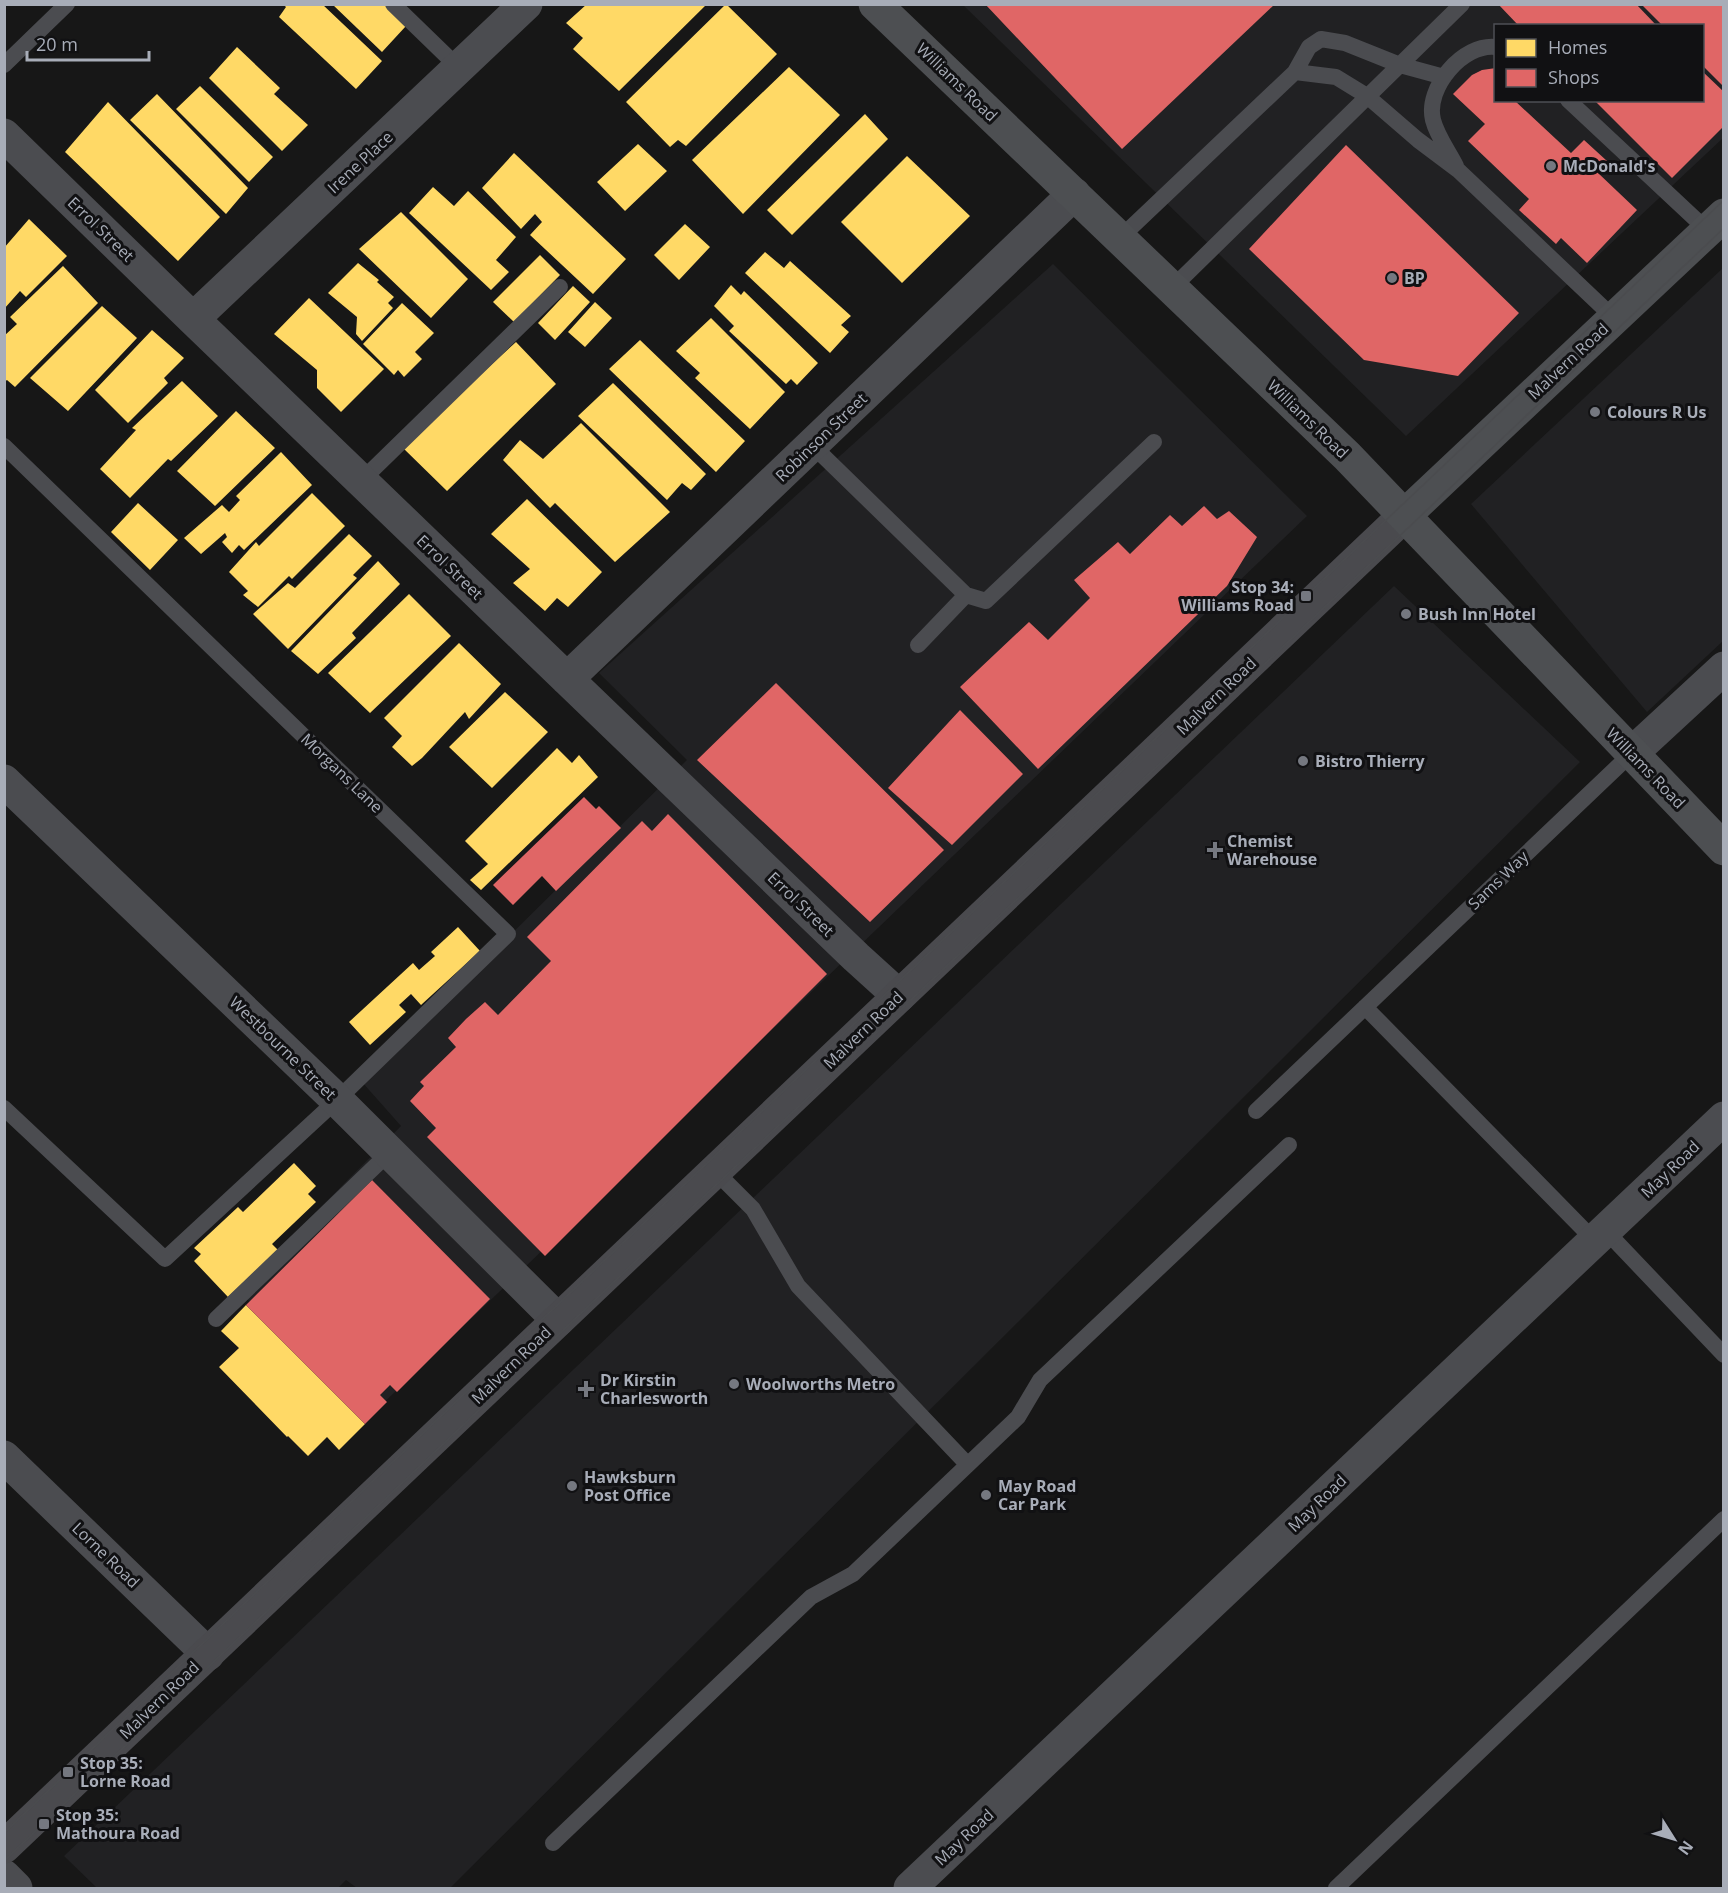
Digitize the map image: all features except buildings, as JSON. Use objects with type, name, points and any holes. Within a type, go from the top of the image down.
[{"type":"main road","name":"Williams Road","points":[[875,4],[1347,456],[1724,849]]},
{"type":"main road","name":"Malvern Road","points":[[4,1847],[1715,223]]},
{"type":"street","name":"Irene Place","points":[[193,319],[526,4]]},
{"type":"street","name":"Errol Street","points":[[4,135],[361,481],[899,996]]},
{"type":"street","name":"Robinson Street","points":[[567,679],[1074,194]]},
{"type":"street","points":[[1632,753],[1724,668]]},
{"type":"street","name":"Westbourne Street","points":[[4,781],[337,1100],[558,1320]]},
{"type":"street","name":"May Road","points":[[910,1888],[1724,1118]]},
{"type":"street","name":"Lorne Road","points":[[4,1457],[208,1654]]},
{"type":"street","points":[[4,1876],[16,1888]]},
{"type":"lane","points":[[4,65],[67,4]]},
{"type":"lane","points":[[393,4],[459,68]]},
{"type":"lane","points":[[1172,288],[1462,4]]},
{"type":"lane","points":[[1120,238],[1295,72],[1309,47],[1321,39],[1345,43],[1400,65],[1444,77]]},
{"type":"lane","points":[[1458,170],[1433,119],[1434,101],[1450,68],[1468,54],[1486,46],[1494,47]]},
{"type":"lane","points":[[1295,72],[1336,77],[1367,96],[1418,140],[1458,170],[1614,318]]},
{"type":"lane","points":[[1570,102],[1715,223]]},
{"type":"lane","points":[[361,481],[560,287]]},
{"type":"lane","points":[[812,445],[966,595],[986,602],[1154,442]]},
{"type":"lane","name":"Morgans Lane","points":[[4,446],[508,934],[337,1100]]},
{"type":"lane","points":[[918,645],[966,595]]},
{"type":"lane","name":"Sams Way","points":[[1256,1111],[1632,753]]},
{"type":"lane","points":[[1365,1007],[1724,1355]]},
{"type":"lane","points":[[4,1108],[165,1259],[337,1100]]},
{"type":"lane","points":[[553,1843],[811,1597],[853,1574],[1018,1417],[1040,1380],[1289,1145]]},
{"type":"lane","points":[[216,1318],[390,1152]]},
{"type":"lane","points":[[715,1171],[753,1209],[798,1286],[967,1464]]},
{"type":"lane","points":[[1336,1888],[1724,1519]]},
{"type":"shaded area","points":[[963,5],[1723,5],[1723,138],[1406,436]]},
{"type":"shaded area","points":[[1053,264],[1307,516],[372,1414],[238,1291],[401,1126],[362,1082],[687,760],[599,673]]},
{"type":"shaded area","points":[[1723,268],[1723,641],[1647,712],[1471,504]]},
{"type":"shaded area","points":[[1394,586],[1580,762],[450,1888],[357,1888],[346,1880],[338,1888],[97,1888],[64,1856]]},
{"type":"tram line","points":[[4,1833],[550,1312],[1724,200]]},
{"type":"tram line","points":[[4,1861],[1724,228]]},
{"type":"place","name":"McDonald's","points":[[1551,166]]},
{"type":"place","name":"BP","points":[[1392,278]]},
{"type":"place","name":"Colours R Us","points":[[1595,412]]},
{"type":"place","name":"Stop 34: Williams Road","points":[[1306,596]]},
{"type":"place","name":"Bush Inn Hotel","points":[[1406,614]]},
{"type":"place","name":"Bistro Thierry","points":[[1303,761]]},
{"type":"place","name":"Chemist Warehouse","points":[[1215,850]]},
{"type":"place","name":"Woolworths Metro","points":[[734,1384]]},
{"type":"place","name":"Dr Kirstin Charlesworth","points":[[586,1389]]},
{"type":"place","name":"Hawksburn Post Office","points":[[572,1486]]},
{"type":"place","name":"May Road Car Park","points":[[986,1495]]},
{"type":"place","name":"Stop 35: Lorne Road","points":[[68,1772]]},
{"type":"place","name":"Stop 35: Mathoura Road","points":[[44,1824]]}]
